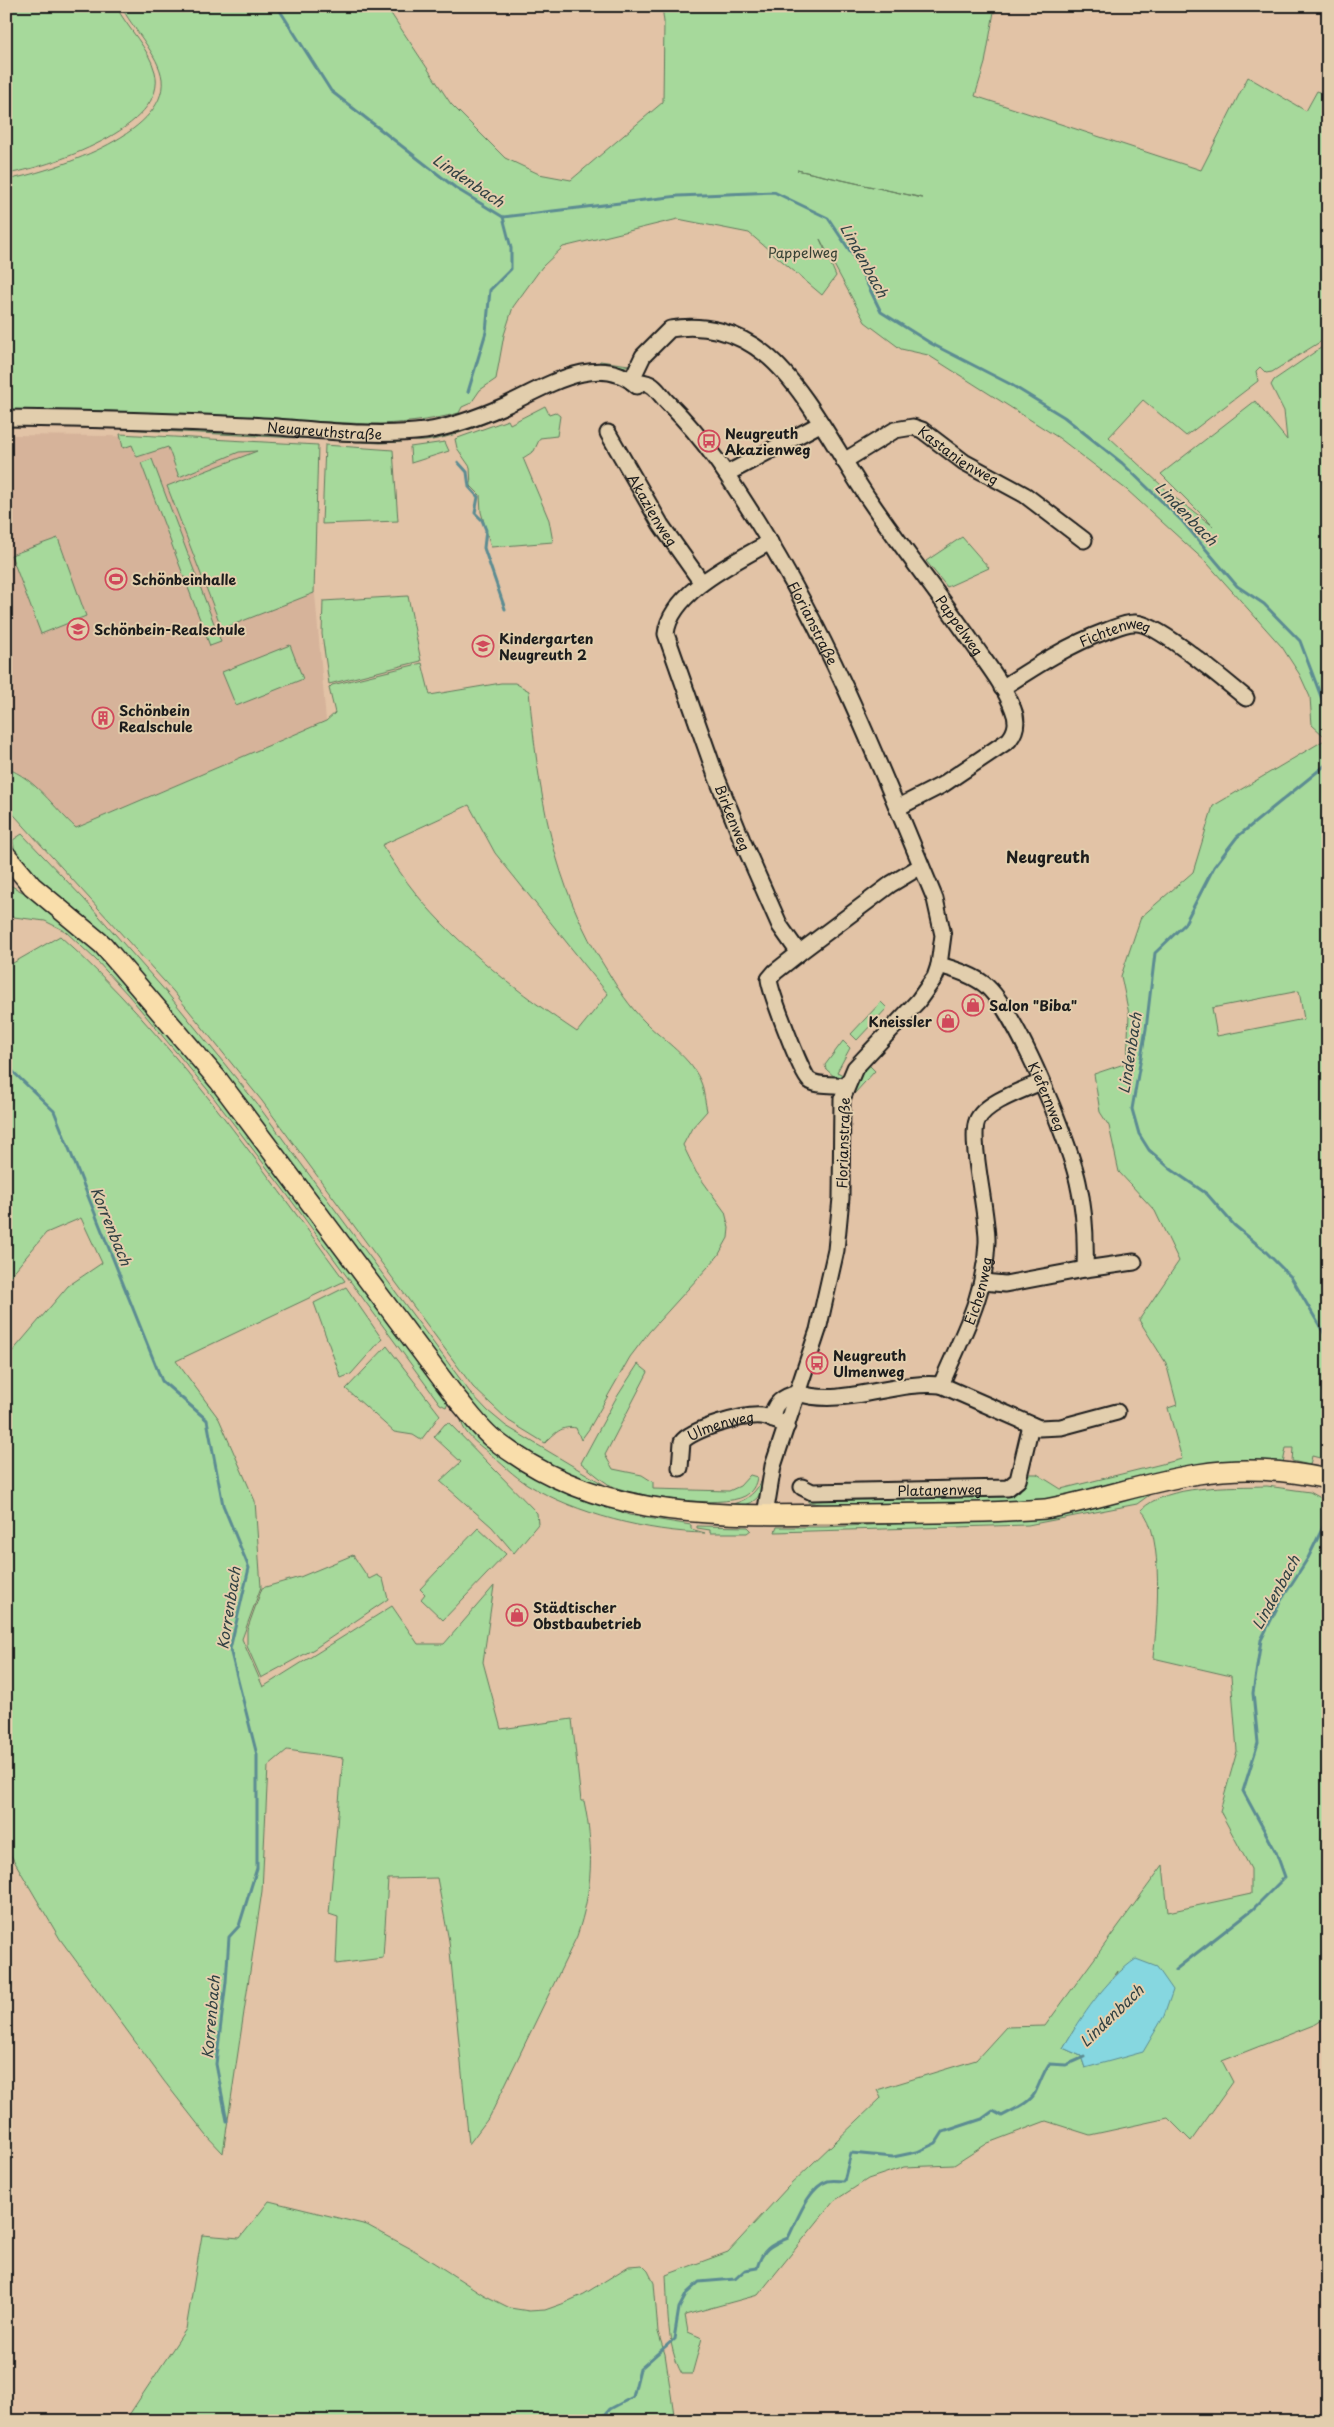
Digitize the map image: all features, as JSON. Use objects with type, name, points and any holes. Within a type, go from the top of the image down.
[{"type":"main road","points":[[6,845],[6,856],[32,886],[103,945],[219,1081],[454,1395],[491,1437],[546,1474],[624,1504],[694,1514],[765,1515],[1038,1510],[1084,1502],[1181,1477],[1216,1472],[1294,1472],[1328,1479]]},
{"type":"main road","points":[[6,878],[32,886]]},
{"type":"street","name":"Pappelweg","points":[[631,381],[643,356],[670,329],[701,326],[717,329],[746,341],[767,355],[787,377],[870,501],[945,601],[1002,688],[1014,710],[1017,722],[1015,732],[1009,740],[942,785],[897,808]]},
{"type":"street","name":"Neugreuthstraße","points":[[6,418],[215,423],[404,433],[438,428],[471,419],[556,381],[577,374],[613,374],[631,381]]},
{"type":"street","name":"Florianstraße","points":[[631,381],[644,381],[658,391],[667,403],[695,431],[728,473],[796,586],[836,664],[935,899],[942,923],[943,944],[939,965],[929,988],[855,1068],[842,1100],[842,1190],[836,1250],[818,1330],[798,1393]]},
{"type":"street","points":[[728,473],[820,424]]},
{"type":"street","name":"Kastanienweg","points":[[844,461],[895,430],[913,427],[922,430],[964,462],[1025,495],[1084,540]]},
{"type":"street","name":"Akazienweg","points":[[608,433],[662,525],[702,583]]},
{"type":"street","name":"Birkenweg","points":[[770,542],[702,583],[684,600],[670,618],[666,634],[715,773],[742,840],[780,926],[799,952]]},
{"type":"street","name":"Fichtenweg","points":[[1002,688],[1049,657],[1078,642],[1136,622],[1144,624],[1165,637],[1246,698]]},
{"type":"street","points":[[846,1088],[840,1084],[815,1084],[805,1076],[769,985],[771,975],[891,884],[921,866]]},
{"type":"street","name":"Kiefernweg","points":[[939,965],[971,976],[995,995],[1017,1032],[1041,1082],[1067,1145],[1078,1181],[1085,1227],[1085,1269]]},
{"type":"street","name":"Eichenweg","points":[[941,1385],[974,1310],[983,1282],[986,1224],[975,1141],[977,1121],[987,1108],[1041,1082]]},
{"type":"street","points":[[983,1282],[1005,1284],[1134,1262]]},
{"type":"street","points":[[765,1515],[780,1423],[773,1410],[777,1404],[798,1393],[826,1397],[917,1385],[941,1385],[1039,1428],[1056,1428],[1117,1412]]},
{"type":"street","name":"Ulmenweg","points":[[680,1468],[682,1442],[691,1434],[734,1420],[750,1417],[762,1416],[780,1423]]},
{"type":"street","name":"Platanenweg","points":[[802,1487],[812,1492],[1008,1488],[1018,1480],[1031,1425]]},
{"type":"shaded area","points":[[6,435],[109,436],[267,443],[315,594],[326,721],[75,828],[41,792],[16,771],[6,768]]},
{"type":"green space","points":[[6,6],[116,6],[143,46],[155,72],[155,92],[144,110],[125,127],[75,154],[6,174]]},
{"type":"green space","points":[[121,6],[386,6],[451,104],[505,158],[539,174],[571,180],[663,102],[664,22],[662,6],[995,6],[985,63],[975,96],[1201,170],[1248,77],[1306,111],[1317,91],[1328,95],[1328,337],[1272,372],[1266,373],[1260,367],[1256,371],[1258,381],[1186,436],[1143,400],[1109,437],[1174,497],[1213,526],[1161,474],[1255,401],[1287,440],[1284,411],[1271,385],[1274,380],[1328,343],[1328,733],[1323,735],[1312,725],[1310,697],[1300,675],[1282,647],[1207,563],[1127,490],[1059,438],[928,355],[901,349],[865,322],[820,239],[836,276],[822,295],[749,233],[678,219],[563,247],[542,267],[513,307],[504,335],[496,379],[480,390],[471,403],[462,407],[459,413],[448,416],[414,422],[368,424],[110,411],[6,410],[6,180],[49,169],[102,148],[127,133],[146,117],[159,99],[162,79],[151,51]]},
{"type":"green space","points":[[600,361],[629,365],[619,368],[608,367],[608,364],[599,364]]},
{"type":"green space","points":[[545,406],[549,414],[555,412],[560,416],[557,436],[540,438],[534,451],[523,458],[549,520],[553,542],[491,547],[481,512],[480,495],[471,486],[470,467],[457,448],[455,439],[508,420],[510,424]]},
{"type":"green space","points":[[504,412],[505,415],[458,434],[430,440],[410,440]]},
{"type":"green space","points":[[126,427],[315,436],[317,439],[121,429]]},
{"type":"green space","points":[[120,434],[318,445],[314,593],[222,629],[167,486],[257,451],[239,452],[179,477],[168,447],[137,457],[132,445],[123,448]]},
{"type":"green space","points":[[329,436],[401,439],[402,442],[380,443],[329,440]]},
{"type":"green space","points":[[445,442],[449,451],[411,463],[410,447]]},
{"type":"green space","points":[[325,445],[393,450],[398,521],[322,524]]},
{"type":"green space","points":[[152,459],[221,642],[210,646],[141,463]]},
{"type":"green space","points":[[962,537],[989,568],[947,587],[926,561]]},
{"type":"green space","points":[[58,538],[86,616],[41,634],[11,555]]},
{"type":"green space","points":[[408,596],[421,661],[329,684],[322,634],[323,601]]},
{"type":"green space","points":[[290,645],[303,679],[236,706],[222,672]]},
{"type":"green space","points":[[422,663],[430,695],[501,683],[515,683],[529,691],[543,801],[561,871],[573,906],[589,939],[624,998],[651,1028],[692,1066],[702,1085],[707,1111],[692,1128],[683,1145],[696,1172],[725,1212],[729,1228],[728,1238],[718,1256],[649,1332],[630,1357],[581,1440],[576,1428],[571,1427],[562,1429],[545,1443],[509,1421],[473,1387],[262,1101],[173,991],[6,806],[6,768],[35,786],[76,828],[326,721],[335,713],[329,688],[332,685]],"holes":[[[469,805],[495,853],[608,994],[577,1032],[535,1003],[451,933],[417,895],[382,845]]]},
{"type":"green space","points":[[1328,738],[1328,1460],[1312,1456],[1310,1465],[1292,1461],[1293,1448],[1286,1448],[1283,1463],[1240,1462],[1068,1499],[985,1504],[825,1505],[808,1502],[807,1496],[1013,1495],[1020,1491],[1027,1474],[1037,1474],[1061,1489],[1182,1459],[1168,1408],[1177,1405],[1166,1363],[1139,1320],[1179,1261],[1155,1211],[1119,1172],[1109,1126],[1100,1112],[1094,1074],[1127,1063],[1129,1014],[1121,976],[1141,917],[1193,872],[1213,806]],"holes":[[[1299,991],[1304,1019],[1217,1036],[1212,1008]]]},
{"type":"green space","points":[[22,834],[84,899],[168,994],[257,1104],[469,1391],[506,1426],[613,1490],[590,1484],[526,1452],[478,1415],[348,1242],[15,854],[13,840]]},
{"type":"green space","points":[[6,883],[30,896],[49,914],[70,925],[102,954],[213,1084],[447,1399],[448,1404],[446,1407],[440,1404],[283,1189],[207,1089],[129,996],[96,960],[65,931],[45,921],[6,916]]},
{"type":"green space","points":[[60,936],[100,974],[175,1057],[246,1146],[345,1281],[176,1361],[219,1419],[255,1501],[261,1587],[242,1639],[263,1687],[392,1606],[418,1644],[444,1644],[494,1586],[483,1662],[501,1729],[572,1719],[581,1801],[584,1801],[590,1852],[589,1885],[582,1919],[577,1936],[490,2116],[469,2144],[449,1941],[437,1878],[388,1879],[383,1958],[336,1964],[338,1917],[329,1914],[343,1758],[287,1750],[268,1766],[262,1891],[223,2153],[207,2136],[164,2081],[60,1939],[6,1847],[6,1359],[68,1286],[102,1263],[81,1218],[46,1233],[6,1281],[6,967]]},
{"type":"green space","points":[[881,1002],[887,1008],[857,1040],[851,1034]]},
{"type":"green space","points":[[843,1041],[850,1048],[837,1072],[845,1076],[839,1081],[826,1069],[825,1065]]},
{"type":"green space","points":[[867,1063],[875,1071],[854,1094],[850,1094],[854,1081]]},
{"type":"green space","points":[[346,1287],[382,1339],[351,1374],[341,1378],[314,1303]]},
{"type":"green space","points":[[387,1346],[440,1415],[421,1440],[413,1435],[394,1432],[346,1389]]},
{"type":"green space","points":[[638,1364],[648,1372],[605,1455],[613,1469],[642,1475],[653,1482],[653,1489],[729,1491],[740,1486],[750,1475],[757,1477],[753,1488],[745,1496],[733,1500],[697,1501],[676,1500],[636,1493],[608,1484],[581,1463],[615,1400]]},
{"type":"green space","points":[[461,1415],[556,1486],[629,1515],[691,1525],[691,1529],[705,1533],[683,1532],[637,1525],[590,1512],[546,1495],[517,1477],[475,1441],[466,1432],[461,1421]]},
{"type":"green space","points":[[449,1423],[537,1513],[538,1524],[514,1553],[492,1527],[440,1481],[461,1462],[434,1437],[445,1424]]},
{"type":"green space","points":[[776,1443],[761,1493],[758,1497],[746,1505],[727,1505],[739,1502],[755,1491],[765,1474]]},
{"type":"green space","points":[[1267,1486],[1310,1492],[1328,1502],[1328,2016],[1316,2024],[1222,2061],[1233,2082],[1191,2141],[1168,2118],[1090,2135],[1046,2121],[988,2143],[954,2165],[904,2167],[868,2179],[834,2201],[758,2295],[685,2315],[688,2332],[702,2338],[692,2374],[682,2374],[670,2339],[666,2275],[728,2252],[788,2187],[881,2098],[877,2090],[976,2060],[1006,2027],[1045,2026],[1163,1865],[1168,1912],[1251,1894],[1251,1869],[1220,1811],[1237,1751],[1231,1676],[1153,1658],[1158,1581],[1154,1538],[1149,1521],[1141,1510],[1166,1495],[1183,1491],[1219,1487]],"holes":[[[1118,1971],[1085,2068],[1081,2056],[1063,2048],[1074,2030]]]},
{"type":"green space","points":[[1152,1493],[1137,1504],[1028,1525],[775,1532],[777,1527],[826,1527],[1057,1516]]},
{"type":"green space","points":[[697,1526],[748,1527],[751,1530],[747,1533],[710,1533],[710,1530],[697,1528]]},
{"type":"green space","points":[[478,1528],[506,1554],[443,1620],[421,1599],[425,1594],[420,1589]]},
{"type":"green space","points":[[353,1555],[369,1579],[377,1575],[383,1579],[388,1599],[314,1649],[261,1678],[247,1646],[247,1630],[262,1588],[300,1577]]},
{"type":"green space","points":[[269,2201],[367,2225],[417,2252],[484,2295],[510,2308],[529,2311],[545,2310],[584,2294],[629,2266],[642,2265],[648,2271],[654,2283],[658,2332],[665,2354],[675,2421],[125,2421],[186,2329],[202,2235],[240,2238]]},
{"type":"water","points":[[1136,1959],[1157,1967],[1173,1990],[1164,2016],[1143,2052],[1085,2068],[1081,2056],[1063,2048],[1086,2011],[1104,1988]]},
{"type":"waterway","name":"Lindenbach","points":[[277,6],[331,91],[457,189],[503,217],[678,196],[774,192],[828,218],[854,257],[881,312],[932,344],[1010,384],[1064,417],[1122,463],[1182,521],[1237,586],[1264,604],[1300,641],[1328,715]]},
{"type":"waterway","points":[[468,392],[486,332],[490,290],[511,269],[511,248],[503,217]]},
{"type":"waterway","points":[[458,462],[467,472],[469,487],[478,497],[475,513],[482,520],[486,530],[484,548],[505,609]]},
{"type":"waterway","name":"Lindenbach","points":[[1328,763],[1237,837],[1214,867],[1184,925],[1155,953],[1146,1029],[1132,1109],[1139,1134],[1149,1150],[1172,1170],[1207,1194],[1234,1225],[1263,1249],[1291,1277],[1328,1340]]},
{"type":"waterway","name":"Korrenbach","points":[[6,1065],[54,1111],[162,1381],[207,1420],[223,1505],[249,1568],[230,1649],[257,1755],[257,1868],[239,1926],[229,1937],[226,1982],[216,2064],[227,2121]]},
{"type":"waterway","name":"Lindenbach","points":[[1326,1461],[1328,1438]]},
{"type":"waterway","name":"Lindenbach","points":[[1175,1970],[1253,1909],[1285,1877],[1276,1852],[1243,1791],[1258,1743],[1253,1693],[1261,1640],[1280,1602],[1308,1558],[1326,1521],[1326,1496]]},
{"type":"waterway","name":"Lindenbach","points":[[600,2421],[610,2409],[633,2397],[640,2369],[674,2339],[679,2308],[687,2293],[699,2282],[735,2279],[745,2270],[757,2268],[764,2252],[776,2243],[788,2238],[804,2205],[815,2190],[821,2184],[828,2181],[844,2181],[851,2153],[893,2157],[917,2152],[936,2143],[943,2132],[982,2119],[993,2111],[1002,2116],[1020,2106],[1035,2093],[1049,2064],[1066,2065],[1084,2057]]},
{"type":"place","name":"Neugreuth Akazienweg","points":[[709,441]]},
{"type":"place","name":"Schönbeinhalle","points":[[116,579]]},
{"type":"place","name":"Schönbein-Realschule","points":[[78,629]]},
{"type":"place","name":"Kindergarten Neugreuth 2","points":[[483,646]]},
{"type":"place","name":"Schönbein Realschule","points":[[103,718]]},
{"type":"place","name":"Salon \"Biba\"","points":[[973,1005]]},
{"type":"place","name":"Kneissler","points":[[948,1021]]},
{"type":"place","name":"Neugreuth Ulmenweg","points":[[817,1363]]},
{"type":"place","name":"Städtischer Obstbaubetrieb","points":[[517,1615]]},
{"type":"district","name":"Neugreuth","points":[[1048,856]]}]
